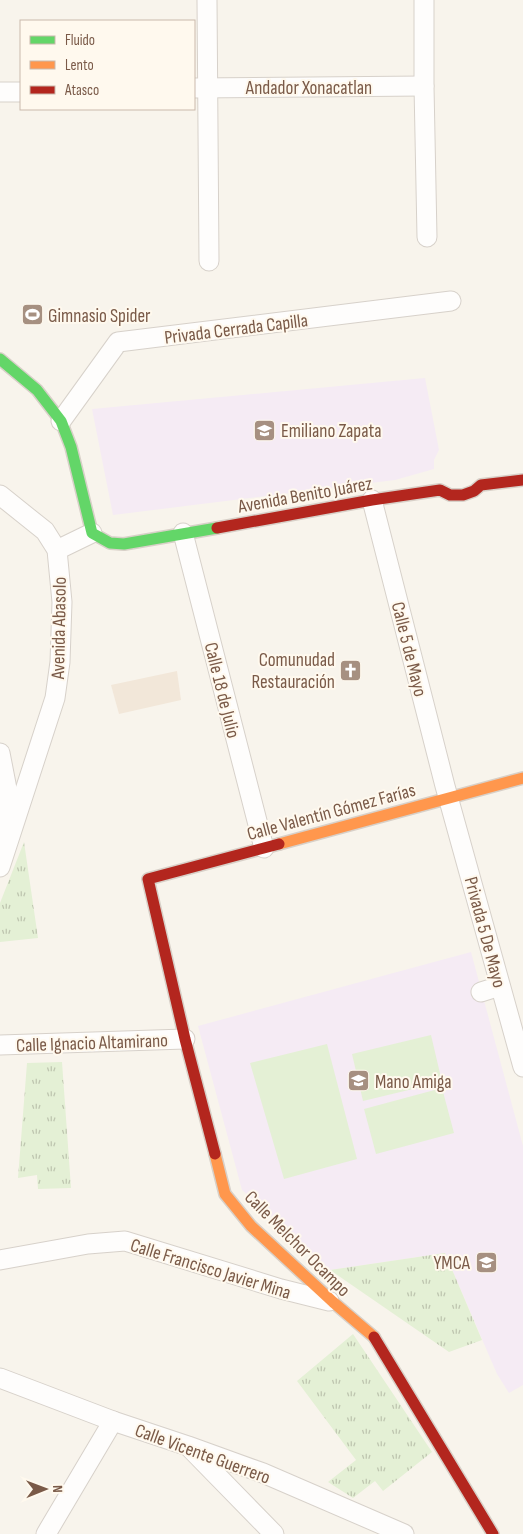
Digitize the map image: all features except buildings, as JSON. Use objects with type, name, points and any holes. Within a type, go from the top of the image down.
[{"type":"street","points":[[207,0],[200,88],[209,260]]},
{"type":"street","points":[[424,0],[427,238]]},
{"type":"street","name":"Andador Xonacatlan","points":[[200,88],[424,86]]},
{"type":"street","points":[[0,92],[20,92]]},
{"type":"street","name":"Privada Cerrada Capilla","points":[[61,421],[118,342],[451,301]]},
{"type":"street","points":[[0,359],[37,390],[61,421],[71,447],[92,533],[57,550]]},
{"type":"street","name":"Avenida Benito Juárez","points":[[92,533],[106,543],[131,543],[372,500],[440,490],[450,495],[463,495],[474,491],[481,485],[523,480]]},
{"type":"street","name":"Avenida Abasolo","points":[[0,495],[45,531],[57,550],[62,602],[62,643],[55,698],[0,867]]},
{"type":"street","name":"Calle 5 de Mayo","points":[[372,500],[448,798]]},
{"type":"street","name":"Calle 18 de Julio","points":[[183,533],[264,848]]},
{"type":"street","points":[[0,753],[8,794],[0,836]]},
{"type":"street","name":"Calle Valentín Gómez Farías","points":[[148,879],[523,778]]},
{"type":"street","name":"Privada 5 De Mayo","points":[[448,798],[523,1067]]},
{"type":"street","name":"Calle Melchor Ocampo","points":[[148,879],[184,1039],[225,1194],[251,1226],[375,1338],[493,1534]]},
{"type":"street","points":[[481,992],[500,986]]},
{"type":"street","name":"Calle Ignacio Altamirano","points":[[0,1045],[184,1039]]},
{"type":"street","name":"Calle Francisco Javier Mina","points":[[0,1260],[88,1244],[125,1241],[281,1289],[333,1302]]},
{"type":"street","name":"Calle Vicente Guerrero","points":[[0,1378],[113,1421],[263,1473],[404,1534]]},
{"type":"street","points":[[46,1534],[113,1421]]},
{"type":"street","points":[[188,1446],[274,1534]]},
{"type":"shaded area","name":"Emiliano Zapata","points":[[425,378],[439,450],[434,460],[434,469],[395,480],[113,515],[92,409]]},
{"type":"shaded area","points":[[177,671],[181,700],[119,714],[111,685]]},
{"type":"shaded area","points":[[471,952],[523,1146],[523,1385],[509,1393],[497,1374],[445,1253],[330,1270],[242,1190],[198,1026]]},
{"type":"green space","points":[[24,842],[38,938],[0,942],[0,903]]},
{"type":"green space","points":[[431,1035],[442,1082],[363,1101],[352,1054]]},
{"type":"green space","points":[[327,1044],[357,1159],[284,1179],[250,1063]]},
{"type":"green space","points":[[62,1062],[71,1188],[38,1189],[37,1175],[18,1178],[27,1063]]},
{"type":"green space","points":[[442,1088],[454,1133],[376,1154],[364,1109]]},
{"type":"green space","points":[[445,1253],[482,1340],[449,1352],[330,1270]]},
{"type":"green space","points":[[353,1334],[432,1452],[383,1491],[375,1481],[353,1498],[328,1482],[356,1460],[297,1381]]},
{"type":"traffic: fast","points":[[0,359],[37,390],[61,421],[71,447],[92,533],[110,543],[124,544],[217,528]]},
{"type":"traffic: slow","points":[[279,844],[523,778]]},
{"type":"traffic: slow","points":[[215,1154],[225,1194],[251,1226],[374,1337]]},
{"type":"traffic: jam","points":[[217,528],[372,500],[440,490],[450,495],[463,495],[474,491],[481,485],[523,480]]},
{"type":"traffic: jam","points":[[215,1154],[185,1039],[148,879],[279,844]]},
{"type":"traffic: jam","points":[[374,1337],[493,1534]]},
{"type":"place","name":"Gimnasio Spider","points":[[32,315]]},
{"type":"place","name":"Emiliano Zapata","points":[[265,430]]},
{"type":"place","name":"Comunudad Restauración","points":[[351,670]]},
{"type":"place","name":"Mano Amiga","points":[[359,1081]]},
{"type":"place","name":"YMCA","points":[[486,1262]]}]
